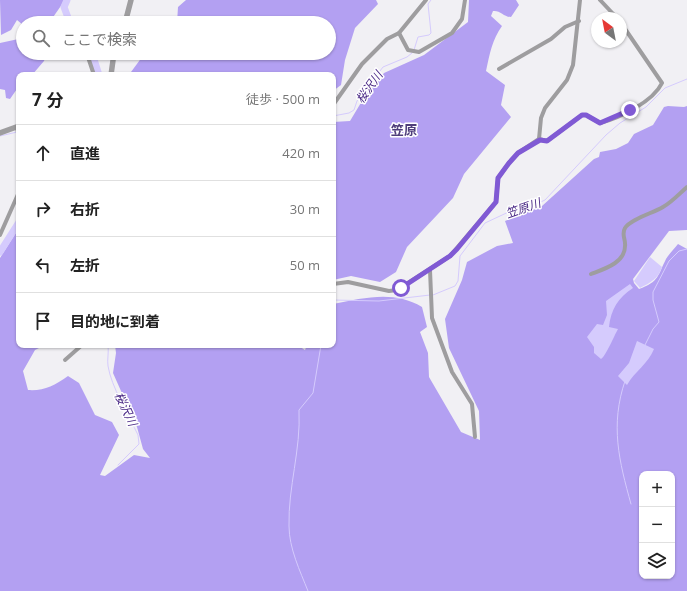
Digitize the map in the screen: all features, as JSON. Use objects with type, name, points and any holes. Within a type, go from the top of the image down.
[{"type":"street","points":[[127,16],[131,0]]},
{"type":"street","points":[[336,100],[344,91],[349,80],[369,56],[387,39],[399,33],[426,0]]},
{"type":"street","points":[[399,33],[410,51],[416,52],[446,36],[457,28],[462,19],[465,0]]},
{"type":"street","points":[[540,140],[541,118],[545,108],[567,80],[573,65],[579,21],[580,0]]},
{"type":"street","points":[[600,0],[611,12]]},
{"type":"street","points":[[499,69],[551,39],[565,27],[579,21]]},
{"type":"street","points":[[336,284],[348,282],[389,291],[397,290],[454,253],[496,202],[498,178],[518,153],[540,140],[547,141],[582,115],[586,115],[600,123],[638,107],[661,86],[662,83],[627,32]]},
{"type":"street","points":[[89,60],[93,72]]},
{"type":"street","points":[[111,72],[113,60]]},
{"type":"street","points":[[0,133],[16,128]]},
{"type":"street","points":[[591,274],[607,268],[622,255],[626,246],[623,235],[625,228],[630,222],[663,207],[687,188]]},
{"type":"street","points":[[0,235],[16,199]]},
{"type":"street","points":[[430,270],[432,318],[452,372],[472,404],[475,437]]},
{"type":"street","points":[[65,360],[79,348]]},
{"type":"shaded area","points":[[0,0],[65,0],[54,16],[16,16],[16,22],[11,30],[1,35]]},
{"type":"shaded area","points":[[186,0],[376,0],[378,4],[355,28],[345,60],[341,85],[336,89],[336,72],[131,72],[140,60],[336,60],[336,16],[177,16],[178,7]]},
{"type":"shaded area","points":[[469,0],[516,0],[519,5],[511,17],[493,11],[491,16],[502,26],[490,53],[486,71],[505,85],[501,105],[511,117],[464,174],[453,198],[407,247],[396,272],[380,282],[351,276],[336,279],[336,122],[350,121],[365,96],[384,73],[424,55],[468,22]]},
{"type":"shaded area","points":[[16,40],[16,60],[44,60],[35,72],[16,72],[16,90],[10,99],[6,98],[5,90],[0,89],[0,43]]},
{"type":"shaded area","points":[[687,106],[687,230],[669,231],[633,279],[634,283],[639,289],[651,284],[659,274],[670,253],[678,244],[687,249],[687,591],[0,591],[0,258],[16,233],[16,348],[39,348],[35,350],[23,371],[28,390],[39,390],[49,387],[68,376],[79,383],[95,415],[112,422],[119,435],[100,475],[105,476],[134,455],[150,458],[143,449],[137,427],[113,373],[115,348],[302,348],[305,350],[306,348],[336,348],[336,303],[367,298],[390,297],[411,302],[422,307],[427,327],[420,332],[428,353],[429,377],[461,432],[480,440],[479,411],[449,348],[445,319],[462,280],[467,262],[497,246],[513,243],[505,221],[542,206],[594,159],[599,157],[600,152],[616,149],[628,143],[634,134],[653,125],[664,107]]},
{"type":"shaded area","points":[[650,257],[662,267],[661,271],[651,282],[640,288],[634,281]]},
{"type":"shaded area","points":[[630,284],[633,288],[619,300],[611,315],[609,327],[618,329],[608,350],[601,359],[594,353],[594,347],[587,337],[597,324],[603,325],[607,315],[606,301]]},
{"type":"shaded area","points":[[637,341],[654,349],[648,359],[627,385],[618,376],[629,363]]},
{"type":"waterway","points":[[67,0],[64,7],[67,16]]},
{"type":"waterway","name":"桜沢川","points":[[414,50],[418,37],[429,35],[431,33],[428,4],[431,0]]},
{"type":"waterway","name":"桜沢川","points":[[336,115],[349,113],[354,110],[357,101],[383,67],[407,57],[412,53]]},
{"type":"waterway","points":[[94,60],[98,72]]},
{"type":"waterway","name":"笠原川","points":[[433,295],[455,286],[458,281],[460,256],[485,223],[515,209],[523,206],[532,206],[545,200],[606,135],[620,123],[646,107],[665,88],[687,79]]},
{"type":"waterway","points":[[0,136],[16,132]]},
{"type":"waterway","points":[[0,252],[16,227]]},
{"type":"waterway","points":[[645,345],[653,329],[659,322],[653,300],[653,292],[669,261],[679,251],[687,249]]},
{"type":"waterway","name":"笠原川","points":[[336,300],[379,301],[430,295]]},
{"type":"waterway","name":"桜沢川","points":[[108,348],[108,364],[110,374],[116,392],[138,435],[139,444],[118,465]]},
{"type":"waterway","points":[[308,591],[291,543],[289,534],[289,511],[298,440],[299,410],[313,393],[320,348]]},
{"type":"waterway","points":[[625,381],[620,397],[617,428],[620,458],[631,504]]},
{"type":"district","name":"笠原","points":[[404,130]]},
{"type":"route","points":[[401,288],[450,256],[457,249],[496,202],[498,193],[498,178],[518,153],[540,140],[547,141],[582,115],[586,115],[600,123],[630,110]]}]
